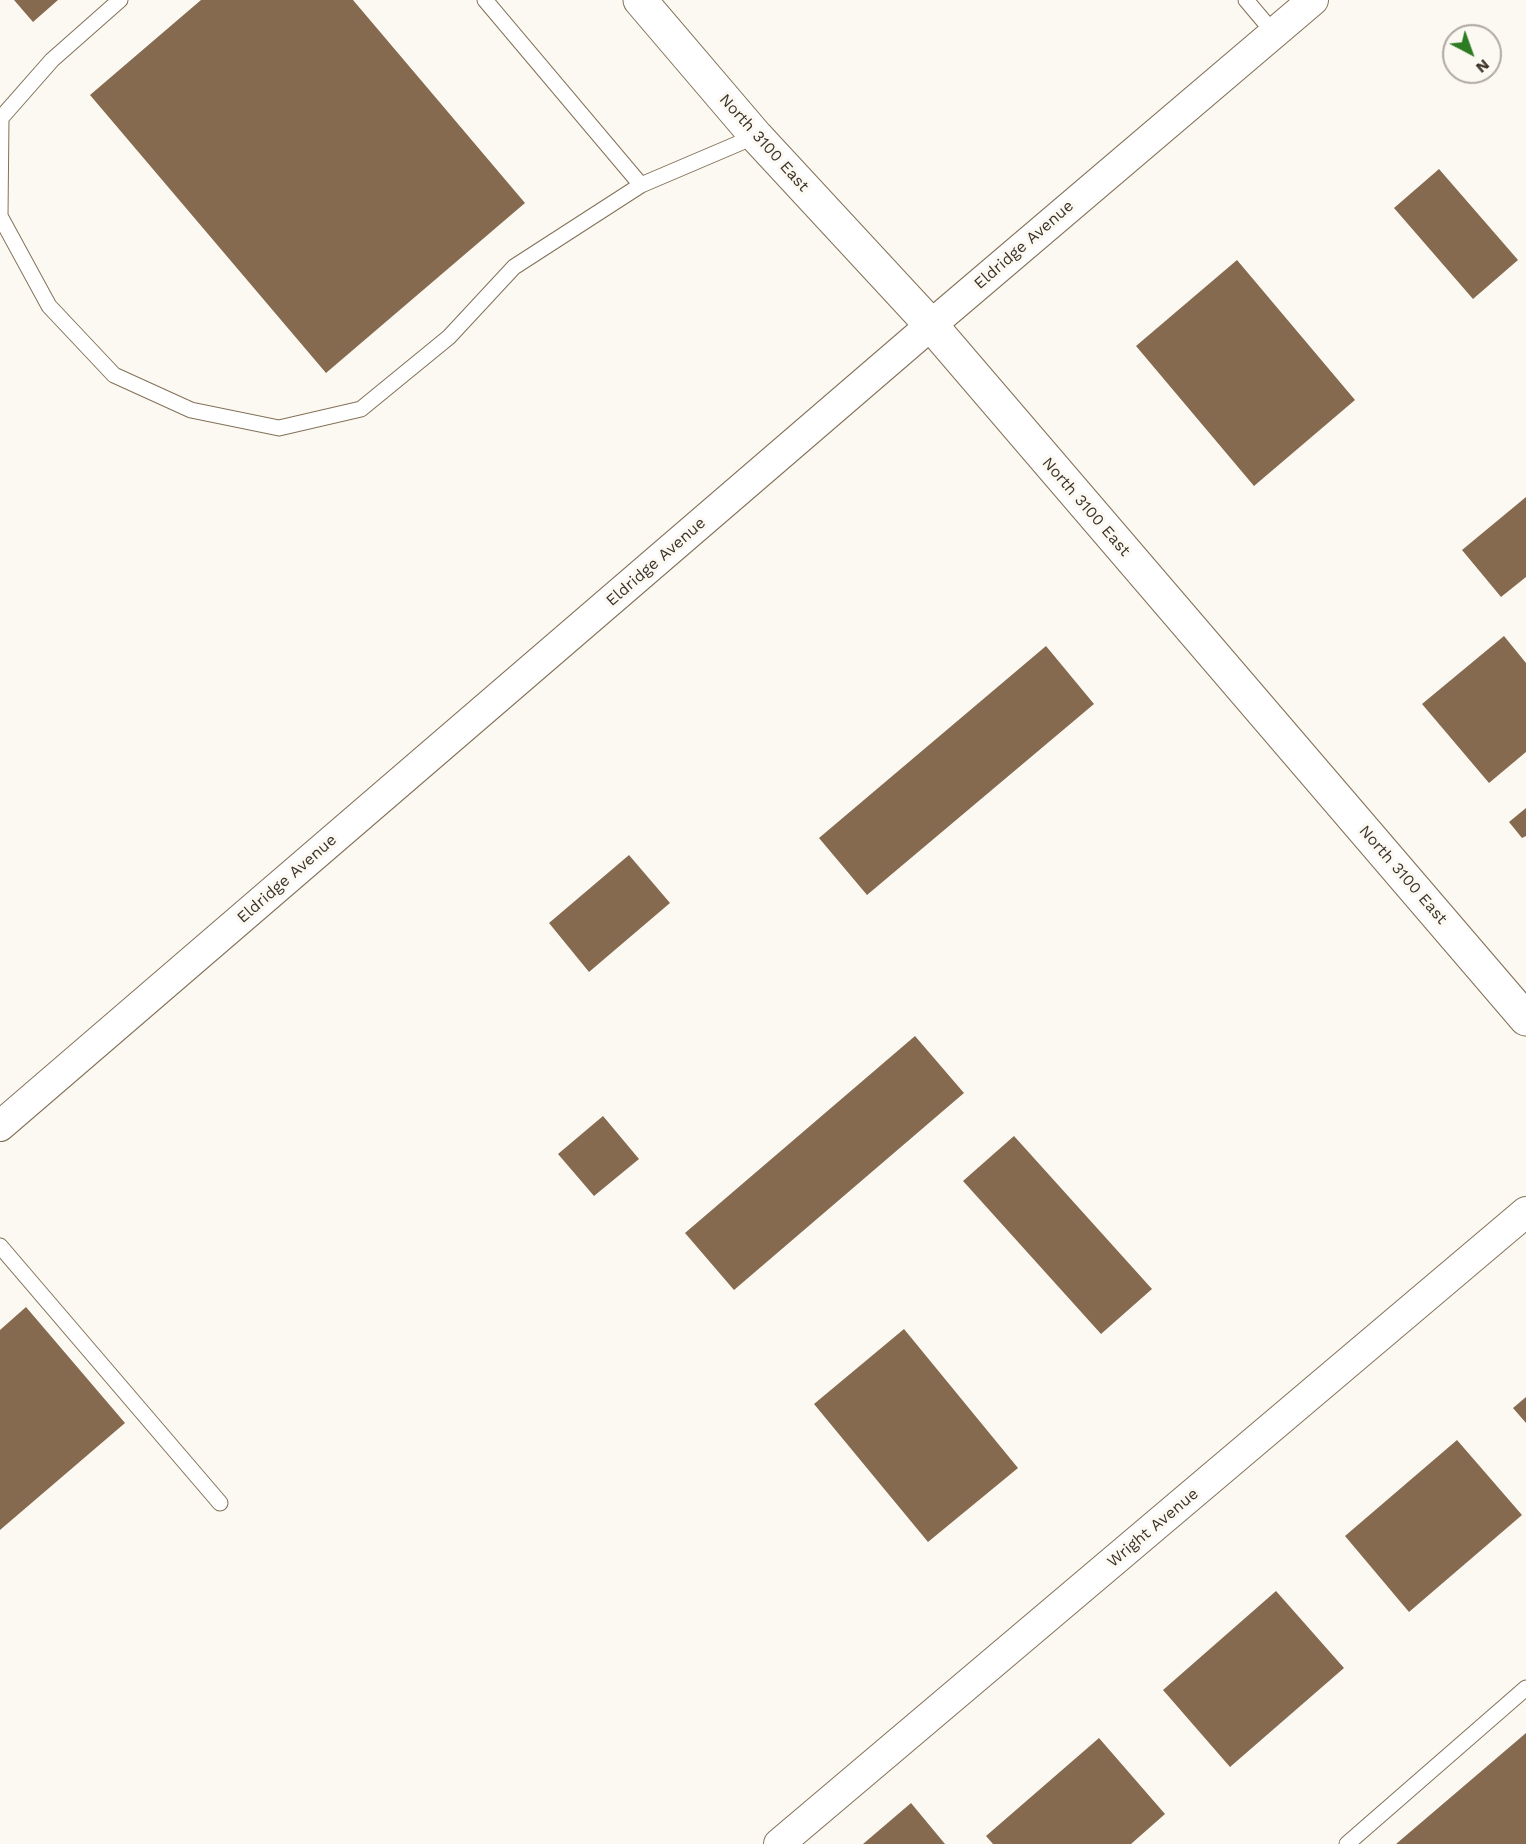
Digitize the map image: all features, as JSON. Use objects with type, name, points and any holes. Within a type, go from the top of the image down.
[{"type":"main road","name":"North 3100 East","points":[[640,0],[756,136],[930,325],[1526,1019]]},
{"type":"street","name":"Eldridge Avenue","points":[[0,1126],[930,325],[1313,0]]},
{"type":"street","name":"Wright Avenue","points":[[779,1844],[1526,1212]]},
{"type":"lane","points":[[120,0],[52,60],[1,118],[0,216],[49,306],[114,375],[191,410],[279,428],[362,409],[449,337],[514,267],[641,185],[756,136]]},
{"type":"lane","points":[[485,0],[641,185]]},
{"type":"lane","points":[[1245,0],[1273,32]]},
{"type":"lane","points":[[0,1246],[220,1503]]},
{"type":"lane","points":[[1347,1844],[1526,1688]]},
{"type":"building","points":[[14,0],[58,0],[33,22]]},
{"type":"building","points":[[201,0],[353,0],[525,203],[326,373],[90,95]]},
{"type":"building","points":[[1439,169],[1518,260],[1473,299],[1394,208]]},
{"type":"building","points":[[1237,260],[1355,400],[1254,486],[1136,346]]},
{"type":"building","points":[[1526,497],[1526,577],[1501,597],[1462,550]]},
{"type":"building","points":[[1504,636],[1526,663],[1526,752],[1489,783],[1422,704]]},
{"type":"building","points":[[1046,646],[1094,704],[867,895],[819,838]]},
{"type":"building","points":[[1526,808],[1526,836],[1522,838],[1509,822]]},
{"type":"building","points":[[629,855],[670,903],[589,972],[549,923]]},
{"type":"building","points":[[915,1036],[964,1093],[734,1290],[685,1233]]},
{"type":"building","points":[[603,1116],[639,1159],[594,1196],[558,1154]]},
{"type":"building","points":[[1014,1136],[1152,1289],[1101,1334],[963,1181]]},
{"type":"building","points":[[26,1307],[125,1423],[0,1530],[0,1330]]},
{"type":"building","points":[[904,1329],[1018,1468],[928,1542],[814,1404]]},
{"type":"building","points":[[1526,1397],[1526,1423],[1513,1408]]},
{"type":"building","points":[[1457,1440],[1522,1515],[1409,1612],[1345,1536]]},
{"type":"building","points":[[1276,1591],[1344,1668],[1230,1767],[1163,1690]]},
{"type":"building","points":[[1526,1733],[1526,1844],[1396,1844]]},
{"type":"building","points":[[1099,1738],[1165,1814],[1131,1844],[993,1844],[986,1836]]},
{"type":"building","points":[[911,1803],[945,1844],[863,1844]]}]
